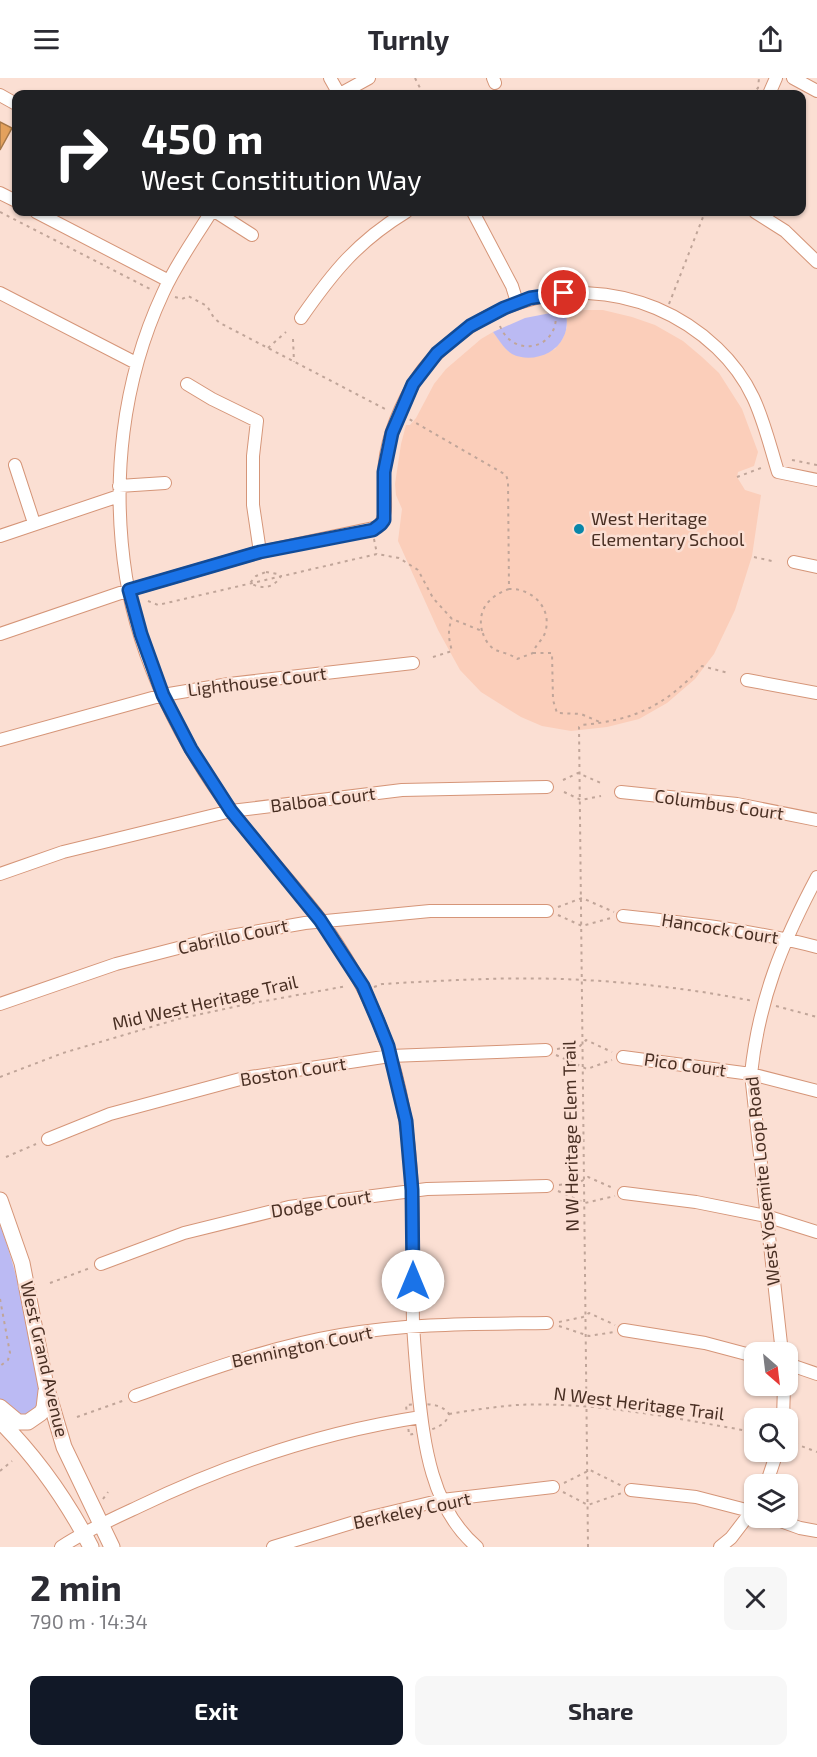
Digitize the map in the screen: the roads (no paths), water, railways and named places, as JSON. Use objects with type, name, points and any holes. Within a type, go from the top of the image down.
[{"type":"street","points":[[346,90],[369,78]]},
{"type":"street","points":[[793,78],[817,91]]},
{"type":"street","points":[[44,216],[169,281]]},
{"type":"street","points":[[211,216],[169,281],[136,363],[124,424],[119,491],[129,590],[141,634],[163,695],[191,749],[231,811],[320,920],[363,986],[390,1056],[406,1121],[412,1190],[413,1326],[421,1417],[434,1480],[442,1500],[470,1541],[477,1547]]},
{"type":"street","points":[[221,216],[252,235]]},
{"type":"street","points":[[301,318],[324,285],[351,253],[374,233],[400,216]]},
{"type":"street","points":[[475,216],[512,286],[517,302]]},
{"type":"street","points":[[761,216],[785,231],[817,262]]},
{"type":"street","points":[[0,293],[136,363]]},
{"type":"street","points":[[0,634],[129,590],[260,552],[373,530],[384,520],[384,472],[386,453],[392,433],[413,384],[437,353],[470,326],[517,302],[564,293],[605,293],[637,300],[665,312],[698,332],[717,348],[746,383],[765,423],[778,472],[817,480]]},
{"type":"street","points":[[187,384],[257,421],[253,456],[253,505],[260,552]]},
{"type":"street","points":[[15,465],[34,523]]},
{"type":"street","points":[[0,536],[119,491],[165,483]]},
{"type":"street","points":[[794,562],[817,567]]},
{"type":"street","name":"Lighthouse Court","points":[[0,740],[163,695],[228,684],[413,663]]},
{"type":"street","points":[[747,680],[817,693]]},
{"type":"street","name":"Balboa Court","points":[[0,874],[63,852],[231,811],[402,790],[547,787]]},
{"type":"street","name":"Columbus Court","points":[[621,792],[737,804],[817,820]]},
{"type":"street","name":"West Yosemite Loop Road","points":[[781,1342],[751,1074],[754,1038],[772,972],[817,877]]},
{"type":"street","name":"Cabrillo Court","points":[[0,1005],[127,962],[213,939],[320,920],[430,911],[547,911]]},
{"type":"street","name":"Hancock Court","points":[[623,916],[707,926],[786,939],[817,947]]},
{"type":"street","name":"Boston Court","points":[[48,1138],[110,1114],[244,1078],[390,1056],[546,1050]]},
{"type":"street","name":"Pico Court","points":[[623,1057],[751,1074],[817,1091]]},
{"type":"street","name":"Dodge Court","points":[[101,1264],[184,1233],[289,1207],[412,1190],[548,1186]]},
{"type":"street","points":[[624,1193],[696,1202],[766,1216],[817,1232]]},
{"type":"street","name":"West Grand Avenue","points":[[0,1200],[22,1263],[46,1386],[64,1447],[112,1547]]},
{"type":"street","name":"Bennington Court","points":[[135,1396],[242,1358],[340,1335],[413,1326],[547,1323]]},
{"type":"street","points":[[624,1330],[705,1343],[744,1353]]},
{"type":"street","points":[[798,1367],[817,1374]]},
{"type":"street","points":[[0,1407],[18,1422],[28,1422],[37,1417],[44,1408],[46,1386]]},
{"type":"street","points":[[60,1547],[88,1540],[100,1525],[166,1493],[279,1450],[333,1435],[421,1417]]},
{"type":"street","points":[[0,1421],[43,1470],[88,1540]]},
{"type":"street","name":"Berkeley Court","points":[[273,1547],[371,1517],[442,1500],[553,1487]]},
{"type":"street","points":[[631,1490],[696,1497],[744,1508]]},
{"type":"street","points":[[720,1547],[744,1522]]},
{"type":"street","points":[[798,1527],[817,1531]]},
{"type":"place","name":"West Heritage Elementary School","points":[[579,529]]}]
